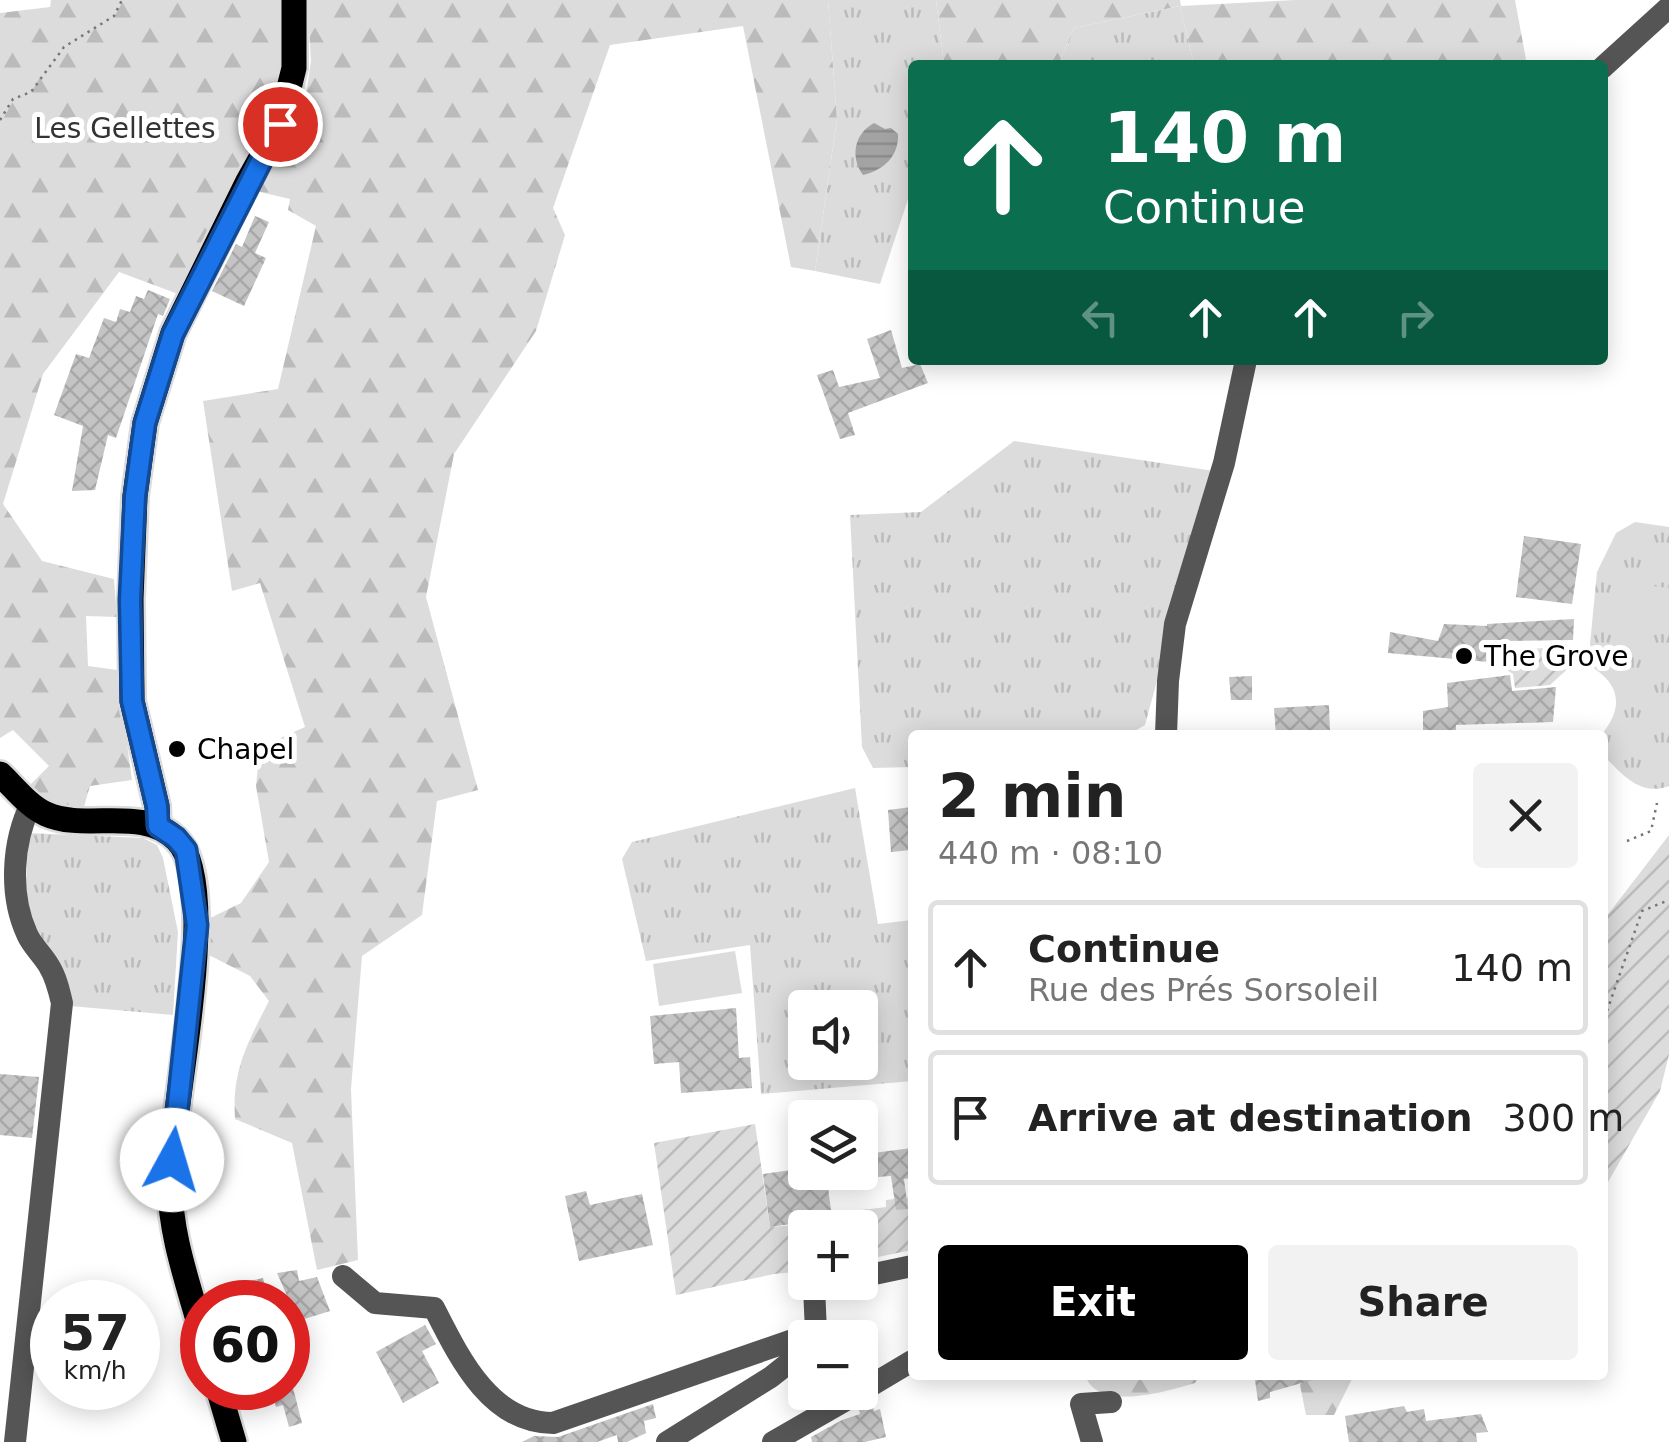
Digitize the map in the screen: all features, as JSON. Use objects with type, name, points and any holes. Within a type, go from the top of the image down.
[{"type":"main road","points":[[158,826],[157,806],[132,701],[130,600],[135,496],[145,423],[173,334],[272,139],[290,94],[294,0]]},
{"type":"main road","points":[[0,774],[46,815],[158,826],[186,850],[197,925],[170,1186],[187,1280]]},
{"type":"main road","points":[[225,1410],[234,1442]]},
{"type":"street","points":[[1608,63],[1669,7]]},
{"type":"street","points":[[1166,730],[1175,624],[1224,463],[1245,365]]},
{"type":"street","points":[[14,1442],[62,1003],[50,967],[28,937],[16,904],[20,837],[32,804]]},
{"type":"street","points":[[878,1273],[908,1267]]},
{"type":"street","points":[[343,1276],[375,1304],[434,1308],[466,1371],[510,1412],[532,1423],[554,1424],[788,1348]]},
{"type":"street","points":[[668,1442],[772,1377],[788,1362]]},
{"type":"street","points":[[878,1381],[908,1362]]},
{"type":"street","points":[[1092,1442],[1081,1404],[1111,1402]]},
{"type":"street","points":[[773,1442],[829,1410]]},
{"type":"path","points":[[0,120],[13,99],[31,92],[64,47],[114,16],[122,0]]},
{"type":"path","points":[[1627,841],[1651,832],[1657,802]]},
{"type":"path","points":[[1608,1009],[1642,911],[1669,900]]},
{"type":"green space","name":"Les Gellettes","points":[[51,0],[285,0],[286,71],[269,126],[178,294],[119,272],[43,374],[3,504],[42,561],[114,579],[117,617],[86,616],[88,666],[117,670],[132,780],[90,786],[83,810],[53,805],[28,787],[49,766],[13,730],[0,738],[0,13],[50,7]]},
{"type":"green space","points":[[307,0],[828,0],[837,119],[815,271],[791,267],[743,26],[610,45],[553,208],[565,235],[536,331],[454,454],[426,597],[478,790],[437,801],[422,915],[362,956],[351,1089],[358,1260],[317,1270],[292,1143],[235,1119],[239,1071],[269,1001],[250,976],[205,953],[208,919],[241,903],[269,862],[256,786],[260,747],[305,727],[260,583],[232,591],[203,401],[278,389],[316,226],[288,210],[290,199],[252,190],[303,115],[311,61]]},
{"type":"green space","points":[[828,0],[936,0],[943,60],[908,60],[908,199],[880,284],[815,271],[837,119]]},
{"type":"green space","points":[[936,0],[1180,0],[1181,6],[1295,0],[1515,0],[1526,60],[1193,60],[1180,6],[1074,28],[1060,60],[943,60]]},
{"type":"green space","points":[[1180,6],[1193,60],[1060,60],[1074,28]]},
{"type":"green space","points":[[1014,441],[1214,471],[1145,725],[1136,730],[908,730],[908,767],[873,768],[862,747],[850,515],[921,512]]},
{"type":"green space","points":[[1635,522],[1669,527],[1669,786],[1659,789],[1632,782],[1608,760],[1605,730],[1614,715],[1615,696],[1607,679],[1588,665],[1597,572],[1616,533]]},
{"type":"green space","points":[[1620,582],[1669,588],[1669,635],[1614,628]]},
{"type":"green space","points":[[1570,646],[1572,665],[1550,685],[1515,688],[1513,674],[1507,670],[1505,651]]},
{"type":"green space","points":[[855,788],[878,924],[908,920],[908,1081],[761,1094],[750,945],[646,961],[622,859],[632,842]]},
{"type":"green space","points":[[28,833],[143,838],[157,845],[178,932],[173,1015],[70,1006],[25,913]]},
{"type":"green space","points":[[1669,835],[1669,1055],[1660,1091],[1608,1182],[1608,914]]},
{"type":"green space","points":[[735,951],[742,993],[659,1006],[653,964]]},
{"type":"green space","points":[[755,1124],[770,1227],[788,1226],[788,1273],[676,1295],[654,1143]]},
{"type":"green space","points":[[908,1197],[908,1251],[878,1257],[878,1210],[863,1210],[886,1207],[886,1200]]},
{"type":"green space","points":[[1088,1380],[1197,1380],[1167,1391],[1133,1396],[1103,1393]]},
{"type":"green space","points":[[1299,1380],[1352,1380],[1334,1415],[1306,1415]]},
{"type":"shaded area","points":[[874,123],[891,128],[898,134],[898,142],[889,161],[863,175],[856,161],[856,146],[862,133]]},
{"type":"building","points":[[255,216],[269,222],[255,253],[266,258],[244,306],[212,291],[236,244],[242,247]]},
{"type":"building","points":[[148,290],[170,299],[163,316],[158,314],[116,438],[108,435],[95,490],[72,491],[83,426],[54,415],[76,354],[89,358],[104,318],[116,322],[120,309],[130,312],[136,296],[144,299]]},
{"type":"building","points":[[891,330],[902,368],[920,365],[928,383],[848,413],[855,435],[840,439],[817,375],[833,370],[839,387],[880,378],[867,339]]},
{"type":"building","points":[[1524,536],[1581,544],[1572,604],[1516,597]]},
{"type":"building","points":[[1574,619],[1573,640],[1500,641],[1500,663],[1388,653],[1390,632],[1438,641],[1444,624],[1487,626]]},
{"type":"building","points":[[1510,675],[1512,691],[1556,687],[1553,722],[1423,730],[1423,711],[1448,707],[1447,683]]},
{"type":"building","points":[[1252,676],[1252,700],[1231,700],[1229,677]]},
{"type":"building","points":[[1329,705],[1330,730],[1276,730],[1274,708]]},
{"type":"building","points":[[908,808],[908,850],[891,852],[888,810]]},
{"type":"building","points":[[736,1008],[739,1058],[750,1057],[752,1088],[681,1093],[679,1062],[654,1064],[650,1016]]},
{"type":"building","points":[[0,1074],[39,1077],[32,1138],[0,1135]]},
{"type":"building","points":[[908,1149],[908,1178],[904,1179],[908,1209],[896,1210],[891,1176],[878,1177],[878,1152]]},
{"type":"building","points":[[788,1170],[788,1190],[828,1190],[831,1210],[788,1210],[788,1224],[770,1227],[763,1174]]},
{"type":"building","points":[[586,1191],[590,1205],[642,1194],[653,1245],[579,1261],[565,1196]]},
{"type":"building","points":[[297,1270],[299,1280],[280,1280],[277,1273]]},
{"type":"building","points":[[317,1277],[330,1311],[310,1317],[310,1280],[304,1280]]},
{"type":"building","points":[[425,1325],[436,1344],[422,1351],[439,1383],[403,1403],[376,1352]]},
{"type":"building","points":[[1255,1380],[1312,1380],[1270,1392],[1270,1398],[1258,1401]]},
{"type":"building","points":[[653,1404],[656,1418],[644,1421],[646,1433],[627,1442],[618,1442],[617,1435],[597,1442],[522,1442],[534,1436],[558,1437]]},
{"type":"building","points":[[1404,1406],[1407,1412],[1424,1409],[1426,1421],[1481,1414],[1488,1432],[1476,1433],[1477,1442],[1349,1442],[1345,1416]]},
{"type":"building","points":[[880,1409],[886,1437],[865,1442],[812,1442],[811,1437],[860,1414],[859,1410]]},
{"type":"building","points":[[284,1410],[299,1410],[302,1423],[289,1427]]},
{"type":"place","name":"The Grove","points":[[1464,656]]},
{"type":"place","name":"Chapel","points":[[177,749]]},
{"type":"route","points":[[172,1160],[197,925],[186,850],[158,826],[157,806],[132,701],[130,600],[135,496],[145,423],[173,334],[248,180],[280,124]]}]
